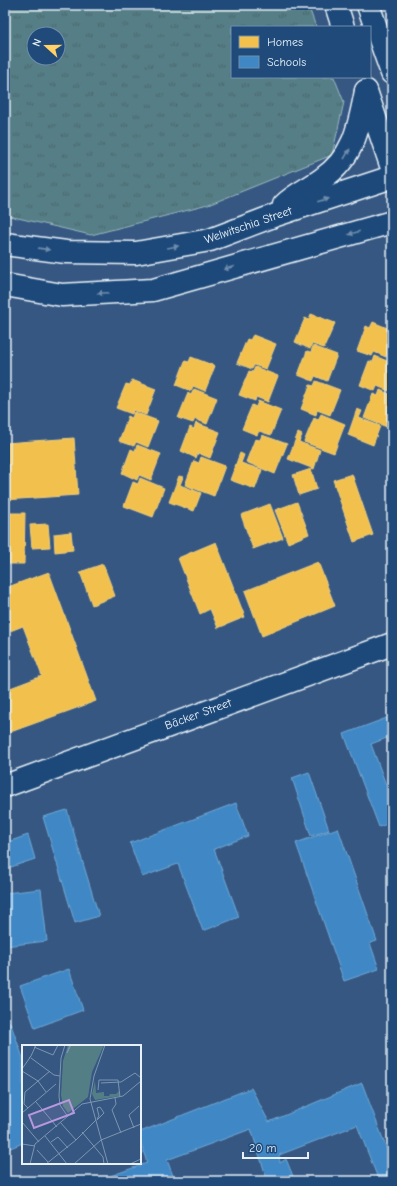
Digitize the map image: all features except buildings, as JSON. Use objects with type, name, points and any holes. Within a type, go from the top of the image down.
[{"type":"street","points":[[336,5],[343,26]]},
{"type":"street","points":[[368,5],[392,73]]},
{"type":"street","points":[[364,84],[392,168]]},
{"type":"street","points":[[276,215],[290,198],[323,179],[335,170],[344,160],[356,136],[364,84]]},
{"type":"street","name":"Welwitschia Street","points":[[5,244],[66,252],[136,253],[210,240],[276,215],[392,177]]},
{"type":"street","points":[[5,285],[62,295],[153,290],[392,222]]},
{"type":"street","name":"Bäcker Street","points":[[5,786],[392,644]]},
{"type":"green space","points":[[5,5],[308,5],[316,26],[231,26],[231,78],[334,78],[344,102],[332,155],[208,205],[91,235],[5,215]]}]
